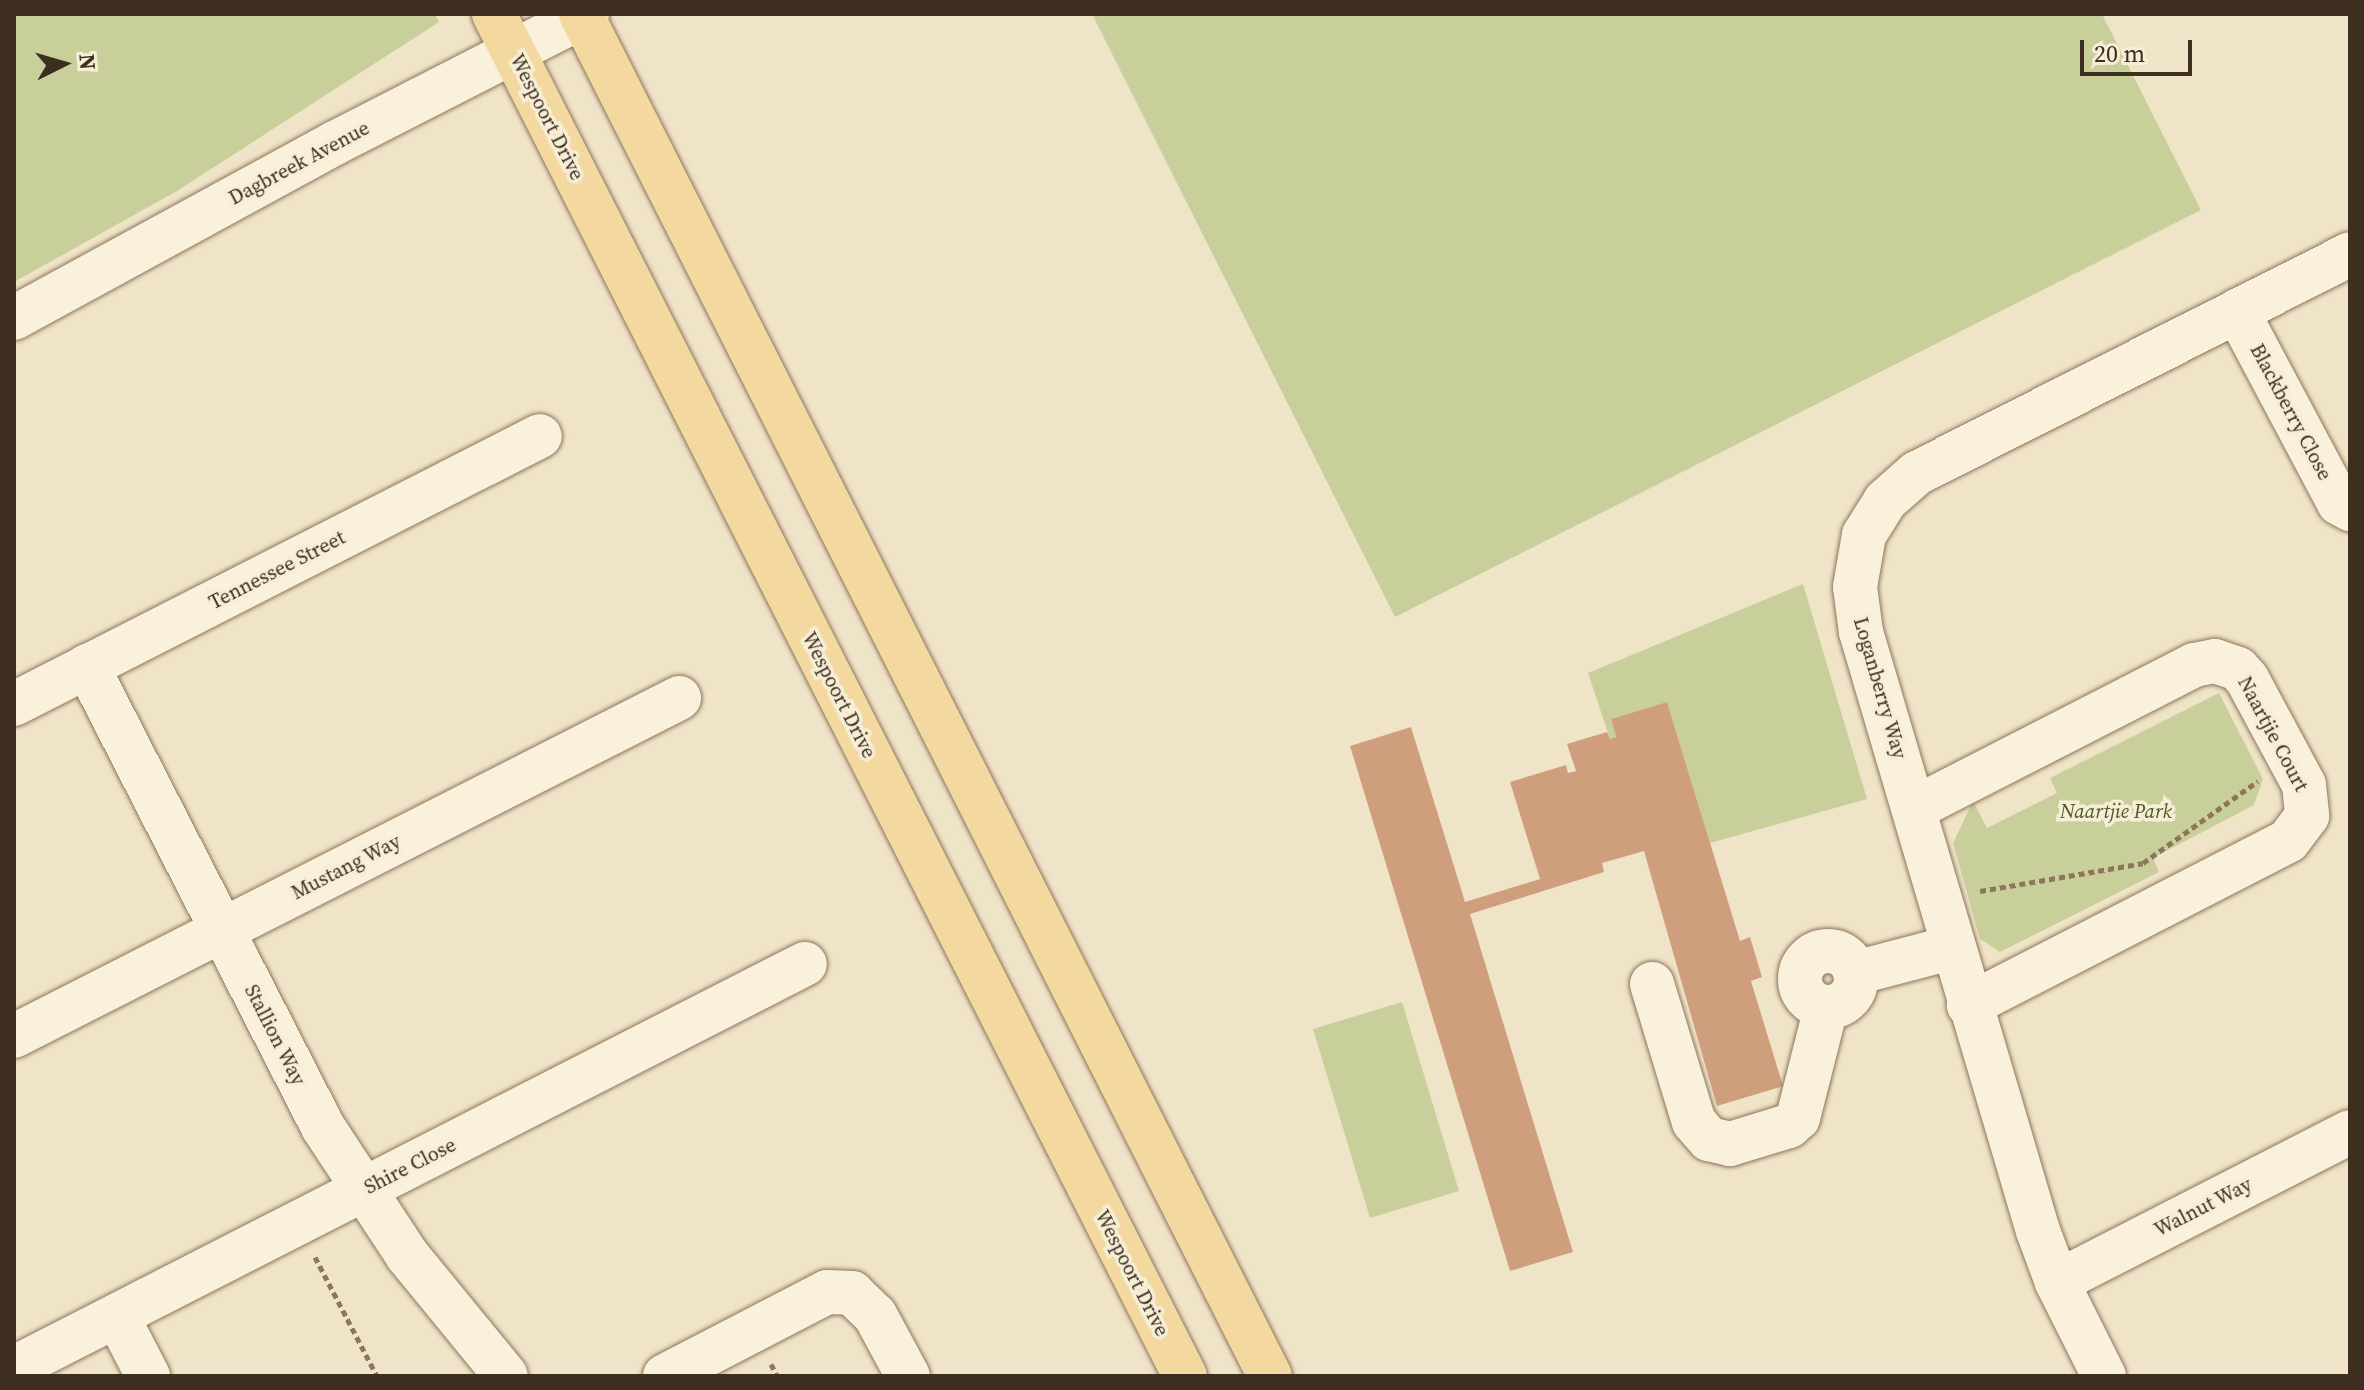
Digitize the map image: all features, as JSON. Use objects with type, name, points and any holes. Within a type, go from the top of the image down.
[{"type":"main road","points":[[583,15],[1270,1376]]},
{"type":"main road","name":"Wespoort Drive","points":[[504,33],[1185,1376]]},
{"type":"street","name":"Dagbreek Avenue","points":[[14,318],[504,33],[583,15]]},
{"type":"street","name":"Loganberry Way","points":[[2104,1376],[2057,1282],[1969,1005],[1915,808],[1861,632],[1855,587],[1864,535],[1885,501],[1917,473],[2350,254]]},
{"type":"street","name":"Blackberry Close","points":[[2237,311],[2339,503],[2350,509]]},
{"type":"street","name":"Tennessee Street","points":[[14,704],[540,436]]},
{"type":"street","name":"Naartjie Court","points":[[1915,808],[2194,665],[2215,661],[2238,669],[2247,679],[2304,785],[2307,816],[2288,841],[1969,1005]]},
{"type":"street","name":"Stallion Way","points":[[87,666],[323,1127],[407,1255],[506,1376]]},
{"type":"street","name":"Mustang Way","points":[[14,1036],[679,698]]},
{"type":"street","points":[[1652,984],[1694,1122],[1709,1139],[1730,1144],[1789,1126],[1798,1118],[1826,1007],[1849,998],[1855,973],[1954,947]]},
{"type":"street","name":"Shire Close","points":[[14,1368],[805,964]]},
{"type":"street","name":"Walnut Way","points":[[2057,1282],[2350,1132]]},
{"type":"street","points":[[665,1376],[827,1292],[852,1293],[875,1315],[908,1376]]},
{"type":"street","points":[[117,1316],[148,1376]]},
{"type":"path","points":[[1968,893],[2143,863],[2272,772],[2304,785]]},
{"type":"path","points":[[300,1223],[377,1376]]},
{"type":"green space","points":[[14,14],[435,14],[439,22],[177,191],[14,282]]},
{"type":"green space","points":[[1092,14],[2102,14],[2201,210],[1395,617]]},
{"type":"green space","points":[[1803,584],[1867,799],[1710,843],[1667,702],[1611,719],[1616,737],[1610,739],[1588,673]]},
{"type":"green space","name":"Naartjie Park","points":[[2219,693],[2263,779],[2254,805],[2153,858],[2159,872],[2000,952],[1980,939],[1953,843],[1973,801],[1987,828],[2057,793],[2050,778]]},
{"type":"green space","points":[[1402,1002],[1459,1191],[1370,1218],[1313,1029]]},
{"type":"building","points":[[1667,702],[1740,941],[1750,937],[1762,977],[1751,981],[1783,1086],[1717,1106],[1644,851],[1602,863],[1604,872],[1470,914],[1573,1252],[1510,1271],[1350,746],[1411,727],[1465,902],[1540,879],[1510,782],[1566,765],[1568,773],[1576,771],[1567,744],[1607,732],[1610,739],[1616,737],[1611,719]]}]
